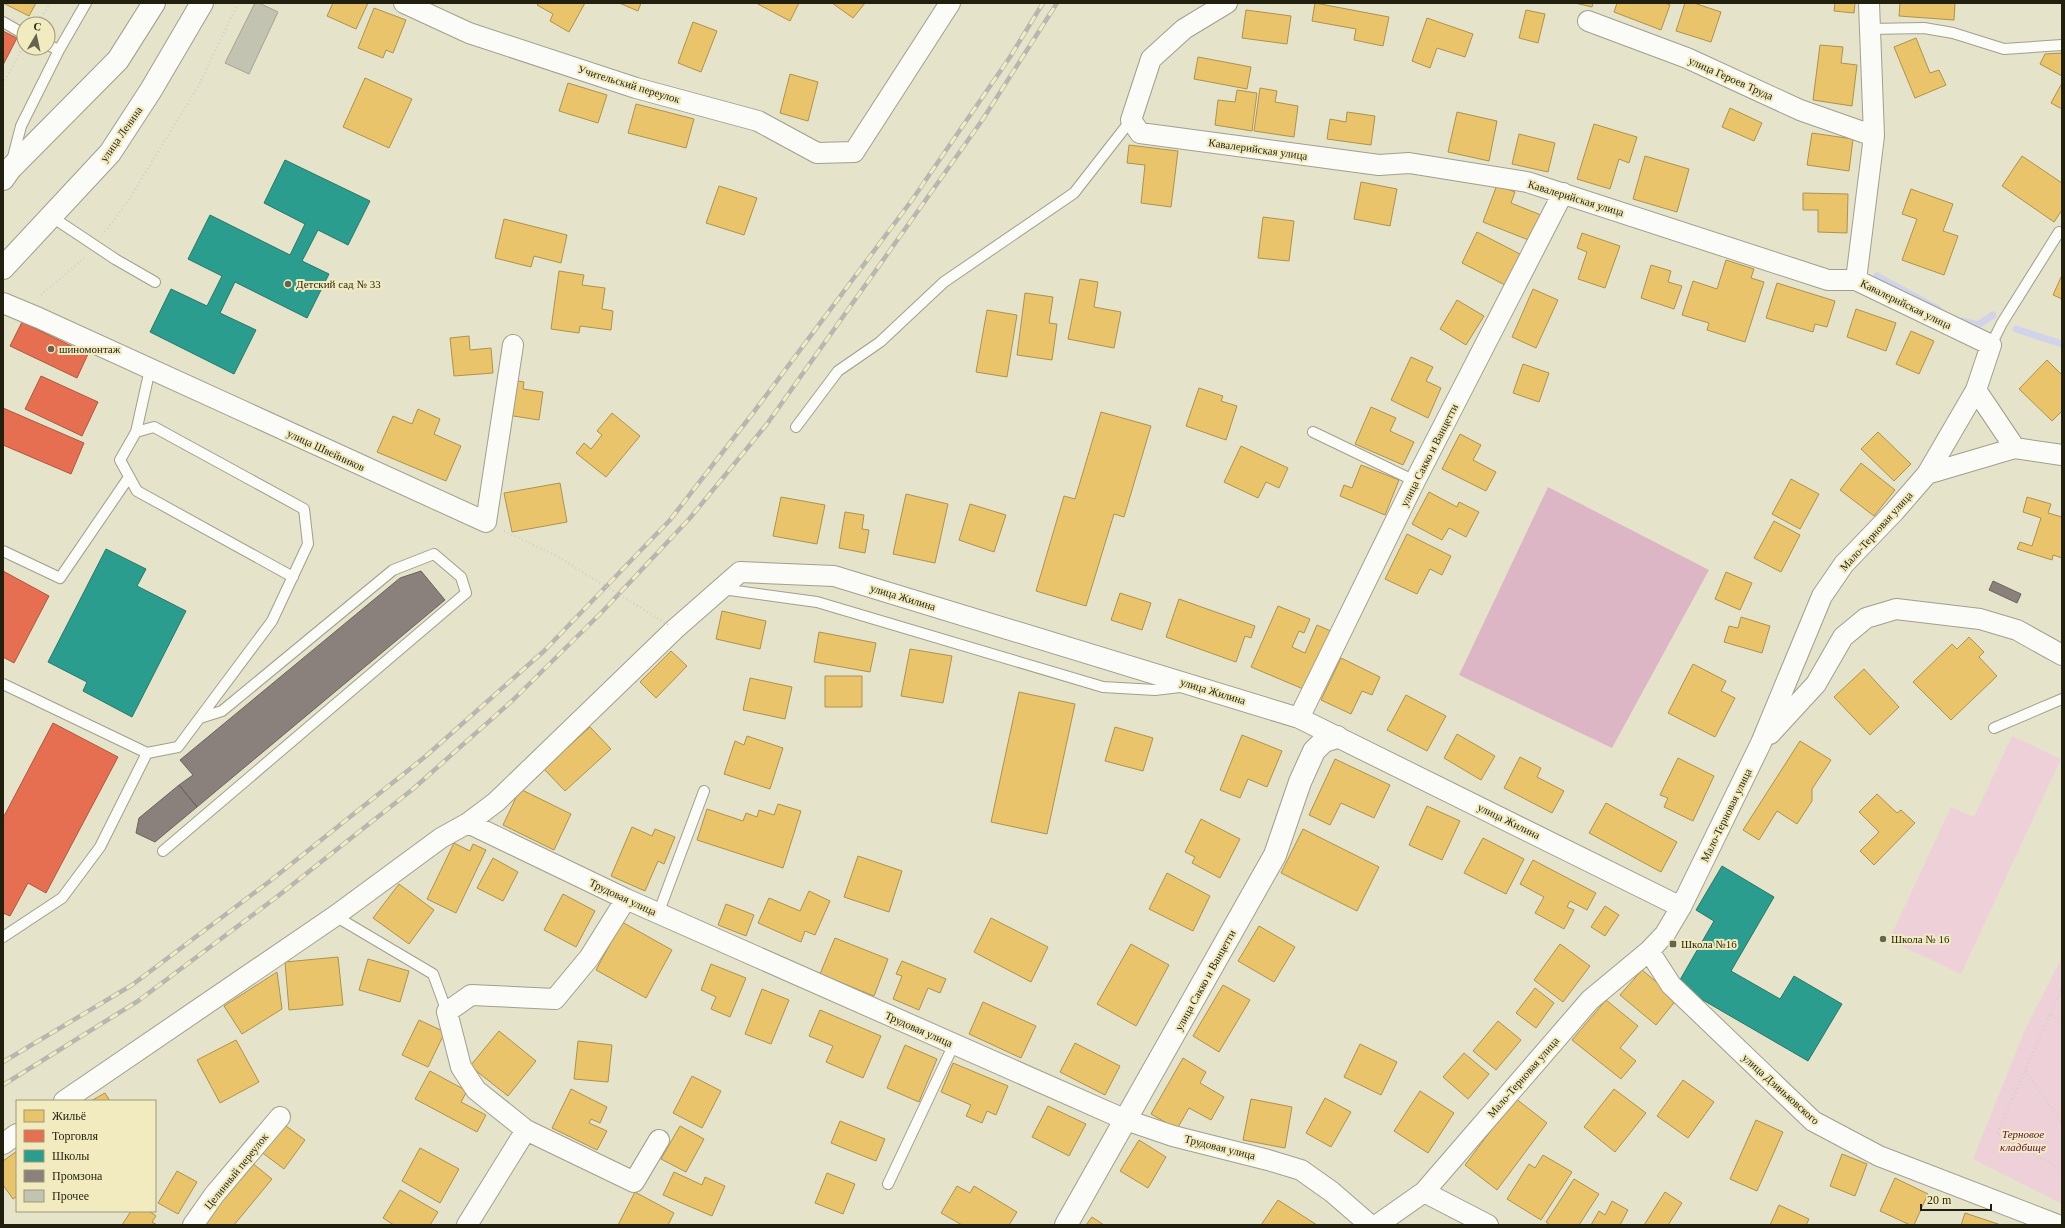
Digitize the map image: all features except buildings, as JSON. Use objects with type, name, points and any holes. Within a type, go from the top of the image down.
[{"type":"street","points":[[6,174],[118,60],[154,3]]},
{"type":"street","name":"улица Ленина","points":[[3,268],[110,153],[151,90],[202,3]]},
{"type":"street","name":"Учительский переулок","points":[[404,3],[468,33],[636,88],[758,121],[818,153],[854,152],[950,3]]},
{"type":"street","points":[[1136,127],[1151,59],[1184,29],[1227,3]]},
{"type":"street","points":[[1856,280],[1874,136],[1869,3]]},
{"type":"street","name":"улица Героев Труда","points":[[1588,21],[1686,58],[1800,110],[1874,136]]},
{"type":"street","name":"Кавалерийская улица","points":[[1136,127],[1379,165],[1409,163],[1527,182],[1828,280],[1856,280],[1991,345]]},
{"type":"street","name":"улица Сакко и Ванцетти","points":[[1299,718],[1415,481],[1563,193]]},
{"type":"street","name":"улица Швейников","points":[[3,304],[150,369],[486,522]]},
{"type":"street","points":[[486,522],[514,344]]},
{"type":"street","name":"Мало-Терновая улица","points":[[1377,1225],[1424,1192],[1590,1000],[1649,951],[1666,934],[1681,907],[1761,743],[1822,596],[1844,564],[1894,512],[1927,474],[1976,390],[1991,345]]},
{"type":"street","points":[[1976,390],[2015,448]]},
{"type":"street","points":[[1927,474],[2015,448],[2062,455]]},
{"type":"street","name":"улица Жилина","points":[[65,1100],[335,916],[441,838],[468,823],[496,802],[525,772],[720,588],[740,572],[834,576],[1299,718],[1681,907]]},
{"type":"street","points":[[1761,743],[1816,684],[1843,637],[1866,618],[1896,609],[1980,619],[2017,630],[2062,655]]},
{"type":"street","name":"улица Сакко и Ванцетти","points":[[1066,1225],[1275,854],[1300,782],[1314,751],[1324,741],[1337,737]]},
{"type":"street","name":"Трудовая улица","points":[[468,823],[626,900],[1126,1120],[1173,1136],[1268,1160],[1300,1170],[1332,1192],[1370,1225]]},
{"type":"street","points":[[626,900],[589,958],[555,999],[471,995],[447,1012],[461,1067],[476,1090],[526,1130],[634,1182],[659,1140]]},
{"type":"street","name":"улица Дзиньковского","points":[[1649,951],[1671,985],[1813,1121],[1879,1156],[2058,1225]]},
{"type":"street","name":"Целинный переулок","points":[[193,1225],[214,1194],[280,1117]]},
{"type":"street","points":[[467,1225],[526,1130]]},
{"type":"street","points":[[3,1144],[16,1135]]},
{"type":"street","points":[[1424,1192],[1488,1225]]},
{"type":"lane","points":[[6,174],[21,126],[59,50],[86,3]]},
{"type":"lane","points":[[3,22],[16,29]]},
{"type":"lane","points":[[1870,28],[1924,28],[1953,33],[2004,49],[2062,45]]},
{"type":"lane","points":[[796,427],[838,371],[880,342],[944,282],[1074,193],[1136,127]]},
{"type":"lane","points":[[52,217],[94,245],[155,282]]},
{"type":"lane","points":[[1991,345],[2002,323],[2059,232],[2062,234]]},
{"type":"lane","points":[[150,369],[136,432],[120,460],[137,491],[293,577]]},
{"type":"lane","points":[[3,684],[147,753],[178,747],[272,621],[308,544],[304,509],[154,427],[136,432]]},
{"type":"lane","points":[[1313,432],[1415,481]]},
{"type":"lane","points":[[3,550],[60,578],[129,477]]},
{"type":"lane","points":[[163,851],[466,593],[461,577],[434,554],[393,570],[222,711],[200,718]]},
{"type":"lane","points":[[720,588],[817,602],[1103,687],[1155,690],[1192,685]]},
{"type":"lane","points":[[1994,728],[2062,699]]},
{"type":"lane","points":[[3,937],[62,898],[100,847],[147,753]]},
{"type":"lane","points":[[658,914],[704,791]]},
{"type":"lane","points":[[335,916],[433,974],[447,1012]]},
{"type":"lane","points":[[3,925],[13,931]]},
{"type":"lane","points":[[888,1184],[954,1044]]},
{"type":"path","points":[[42,16],[50,3]]},
{"type":"path","points":[[22,312],[86,256],[128,202],[199,85],[238,3]]},
{"type":"path","points":[[3,84],[18,56]]},
{"type":"path","points":[[486,522],[555,555],[670,626]]},
{"type":"path","points":[[2062,988],[1997,1134],[2062,1170]]},
{"type":"path","points":[[2050,1014],[2062,1023]]},
{"type":"path","points":[[2026,1071],[2062,1123]]},
{"type":"green space","points":[[2012,736],[2061,759],[1961,974],[1889,940],[1951,807],[1974,817]]},
{"type":"green space","name":"Терновое кладбище","points":[[2062,957],[2062,1204],[1973,1159],[2024,1032]]},
{"type":"shaded area","points":[[1548,487],[1709,570],[1612,748],[1459,675]]},
{"type":"waterway","points":[[1877,276],[1938,309]]},
{"type":"waterway","points":[[1962,321],[1978,325],[1993,315]]},
{"type":"waterway","points":[[2016,329],[2062,344]]},
{"type":"railway","points":[[3,1062],[132,985],[270,881],[426,756],[544,651],[670,520],[753,413],[912,200],[1010,57],[1043,3]]},
{"type":"railway","points":[[3,1085],[138,1001],[278,896],[413,789],[513,700],[602,612],[690,518],[767,424],[983,119],[1057,3]]},
{"type":"place","name":"Детский сад № 33","points":[[288,284]]},
{"type":"place","name":"шиномонтаж","points":[[51,349]]},
{"type":"place","name":"Школа № 16","points":[[1883,939]]},
{"type":"place","name":"Школа №16","points":[[1673,944]]}]
